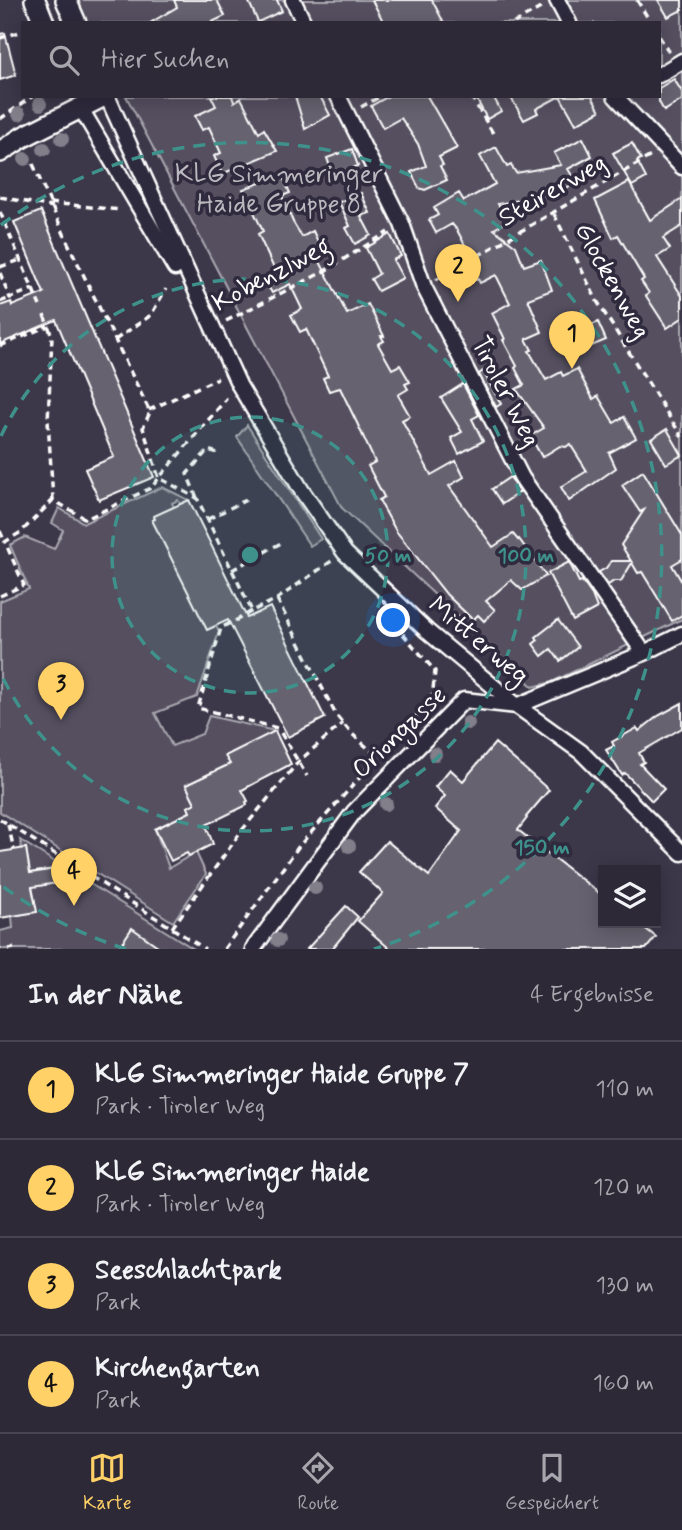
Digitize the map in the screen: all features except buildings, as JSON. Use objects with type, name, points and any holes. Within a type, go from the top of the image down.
[{"type":"street","points":[[35,0],[43,21]]},
{"type":"street","points":[[66,0],[75,21]]},
{"type":"street","points":[[293,0],[303,21]]},
{"type":"street","points":[[551,3],[567,21]]},
{"type":"street","points":[[661,74],[682,61]]},
{"type":"street","points":[[0,152],[78,102],[96,98]]},
{"type":"street","name":"Mitterweg","points":[[106,98],[211,329]]},
{"type":"street","name":"Tiroler Weg","points":[[339,98],[402,224],[424,287],[522,478],[644,653]]},
{"type":"street","points":[[620,98],[682,166]]},
{"type":"street","name":"Mitterweg","points":[[78,102],[302,491],[345,553],[427,631],[517,706],[581,752],[682,853]]},
{"type":"street","name":"Oriongasse","points":[[253,949],[354,812],[464,700],[517,706],[644,653],[682,634]]},
{"type":"path","points":[[637,0],[650,21]]},
{"type":"path","points":[[518,21],[551,3]]},
{"type":"path","points":[[0,38],[21,32]]},
{"type":"path","points":[[0,119],[30,98]]},
{"type":"path","points":[[346,115],[376,98]]},
{"type":"path","points":[[472,98],[494,135]]},
{"type":"path","name":"Steirerweg","points":[[424,287],[665,148]]},
{"type":"path","points":[[33,164],[149,410],[143,428],[159,478],[197,498]]},
{"type":"path","points":[[0,197],[51,205],[121,210]]},
{"type":"path","points":[[0,212],[40,306]]},
{"type":"path","name":"Glockenweg","points":[[554,214],[597,301],[682,437]]},
{"type":"path","name":"Kobenzlweg","points":[[211,329],[323,272],[402,224]]},
{"type":"path","points":[[0,267],[20,260]]},
{"type":"path","points":[[0,273],[10,298]]},
{"type":"path","points":[[0,302],[33,289]]},
{"type":"path","points":[[115,340],[151,314],[166,289]]},
{"type":"path","points":[[5,542],[21,532],[53,500],[48,421],[52,336],[44,315]]},
{"type":"path","points":[[0,346],[48,326]]},
{"type":"path","points":[[149,410],[220,377]]},
{"type":"path","points":[[53,500],[86,519],[151,488],[230,395]]},
{"type":"path","points":[[218,453],[208,450],[187,474],[253,611]]},
{"type":"path","points":[[207,520],[250,498]]},
{"type":"path","points":[[0,531],[24,585],[0,596]]},
{"type":"path","points":[[232,570],[281,543]]},
{"type":"path","points":[[235,621],[276,599],[338,557]]},
{"type":"path","points":[[276,599],[336,715],[351,733],[378,757]]},
{"type":"path","points":[[224,949],[299,846],[432,699],[435,671],[391,620]]},
{"type":"path","points":[[230,624],[221,628],[198,708],[277,728]]},
{"type":"path","points":[[172,928],[243,829],[299,761],[343,723]]},
{"type":"path","points":[[281,733],[307,776]]},
{"type":"path","points":[[1,820],[205,949]]},
{"type":"path","points":[[8,824],[14,850]]},
{"type":"green space","name":"KLG Simmeringer Haide Gruppe 8","points":[[75,0],[682,0],[682,619],[552,682],[533,687],[342,508],[127,98],[661,98],[661,21],[86,21]]},
{"type":"green space","points":[[247,425],[321,539],[310,546],[237,437]]},
{"type":"green space","points":[[162,487],[189,500],[181,505],[178,500],[172,503],[174,507],[155,516],[153,520],[207,630],[216,626],[219,632],[197,697],[155,713],[172,746],[202,734],[209,716],[275,731],[226,756],[230,764],[186,785],[195,803],[188,807],[190,812],[155,829],[169,868],[196,852],[206,874],[173,922],[0,812],[0,601],[29,589],[10,545],[25,537],[54,549],[63,530],[52,523],[59,508],[84,523]]},
{"type":"green space","points":[[20,840],[194,949],[0,949],[0,931],[13,928],[12,916],[36,912],[32,887],[57,883],[54,869],[30,873],[26,848],[22,849]]},
{"type":"place","name":"KLG Simmeringer Haide","points":[[458,302]]},
{"type":"place","name":"KLG Simmeringer Haide Gruppe 7","points":[[572,369]]},
{"type":"place","name":"Seeschlachtpark","points":[[61,720]]},
{"type":"place","name":"Kirchengarten","points":[[74,906]]}]
